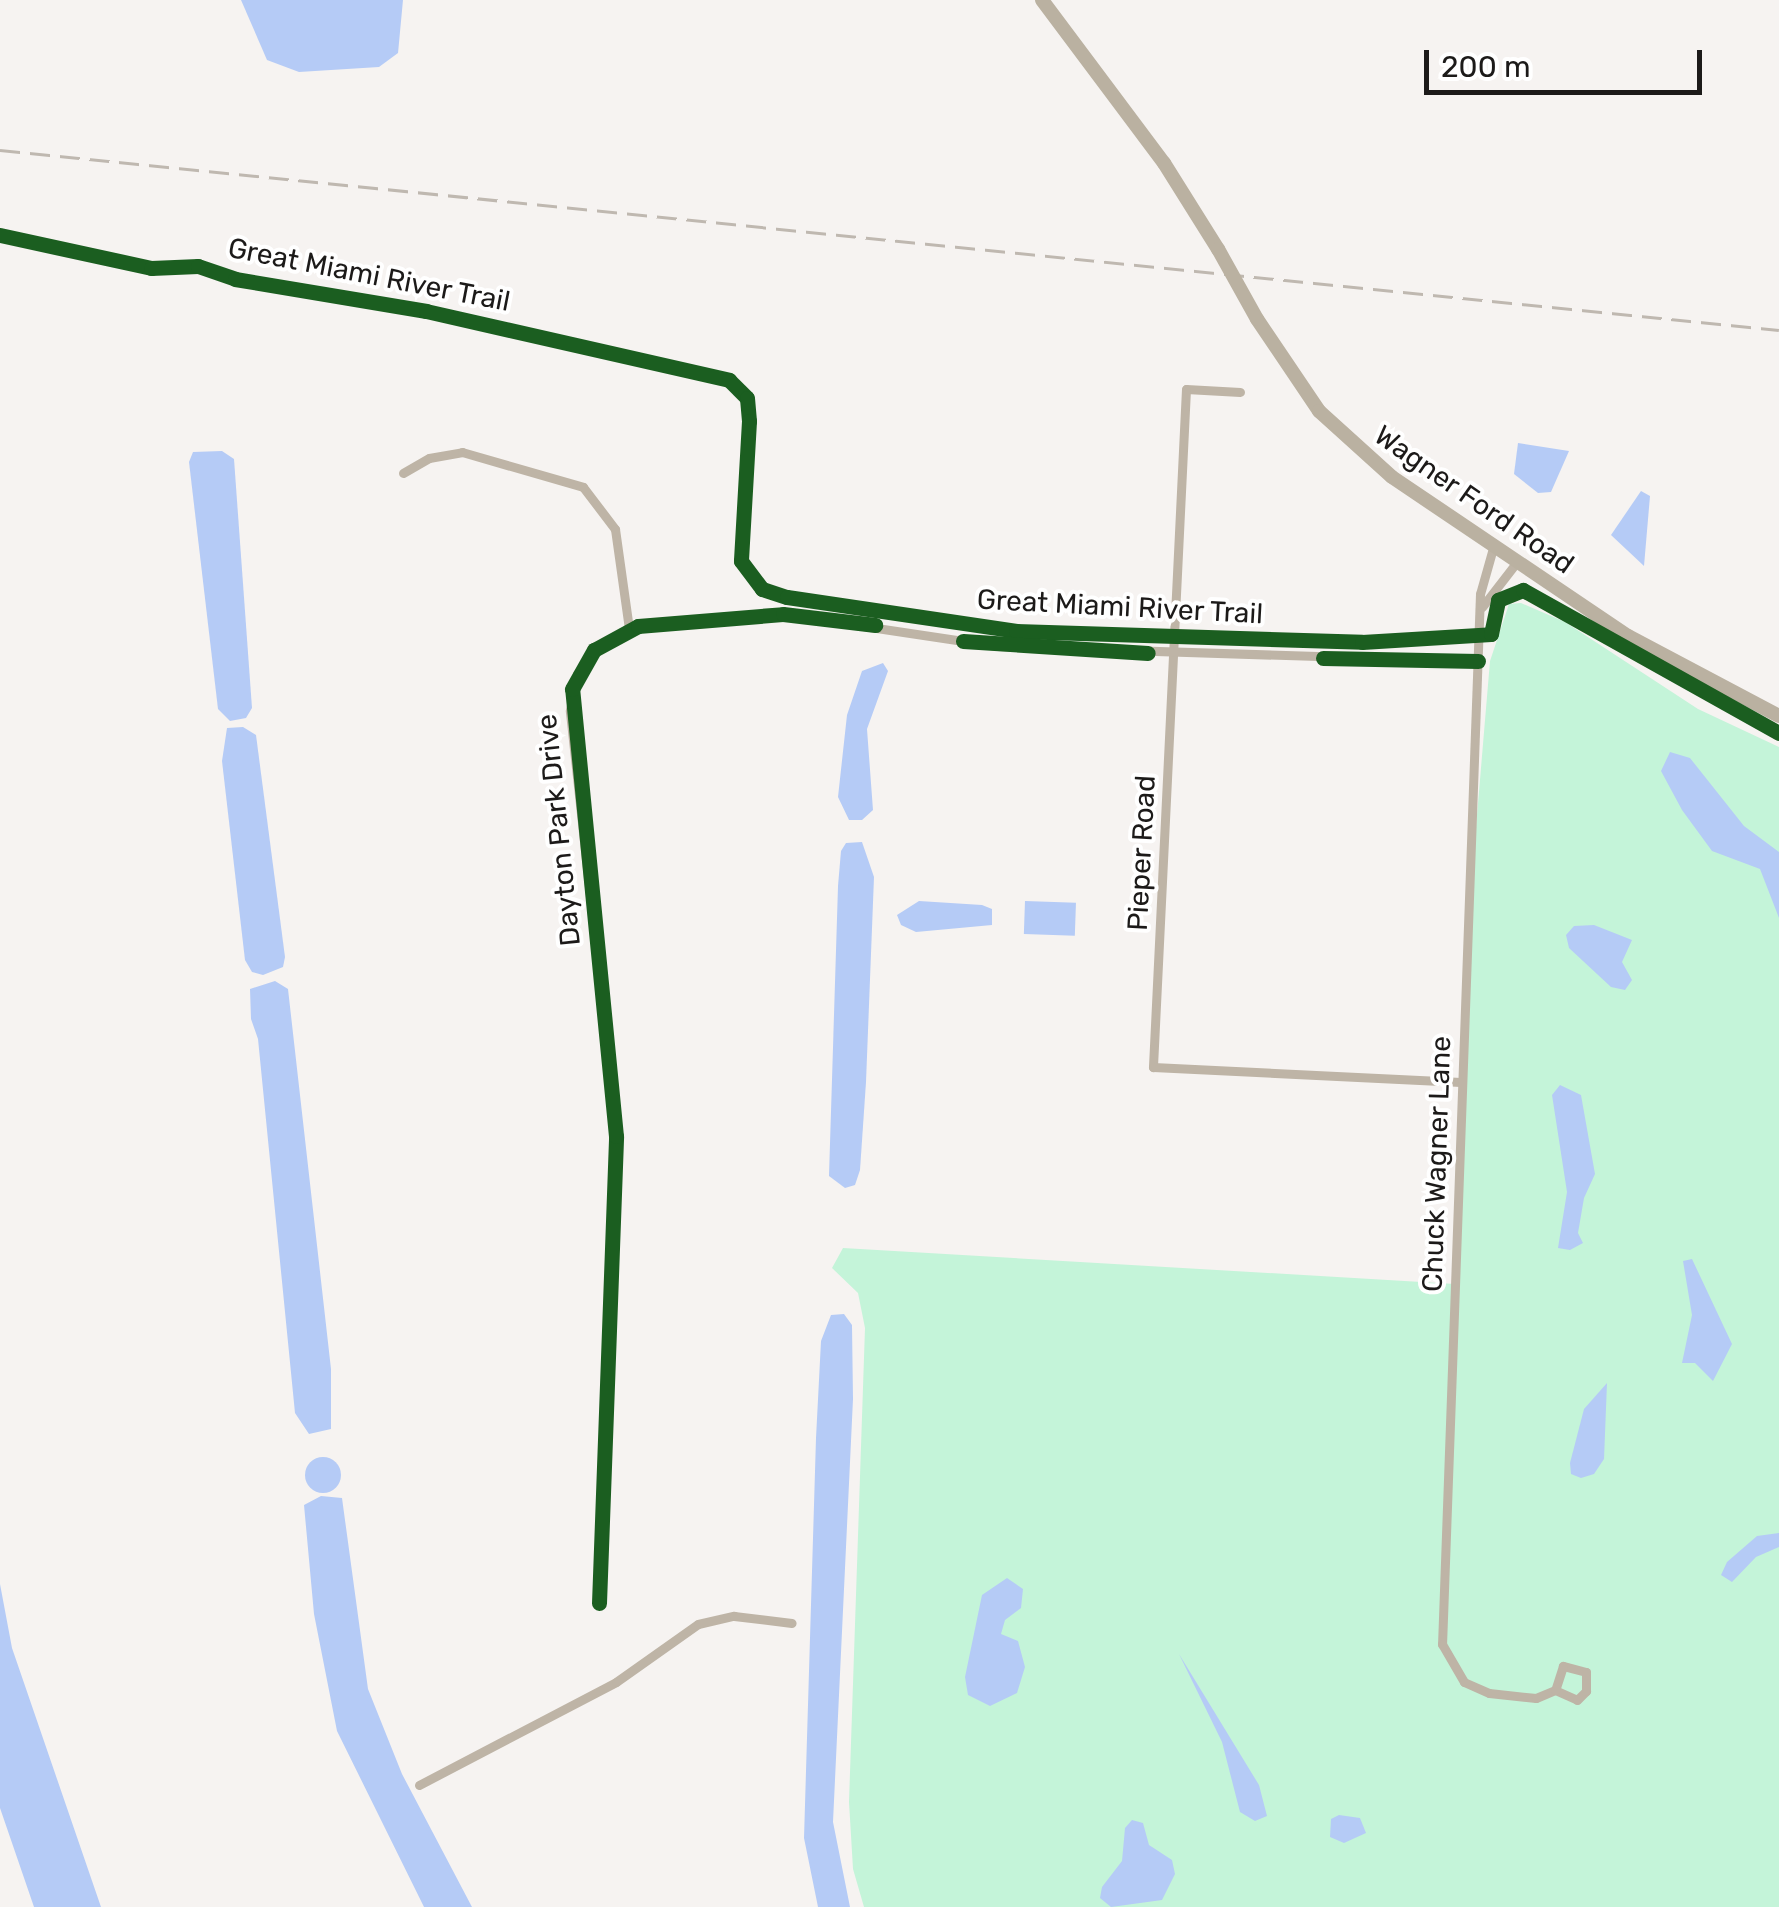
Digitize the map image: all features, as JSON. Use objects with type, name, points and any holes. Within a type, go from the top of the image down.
[{"type":"main road","name":"Wagner Ford Road","points":[[1042,0],[1164,163],[1291,375],[1340,434],[1493,548],[1628,636],[1779,716]]},
{"type":"street","name":"Pieper Road","points":[[1240,392],[1186,389],[1153,1067],[1461,1082]]},
{"type":"street","points":[[402,473],[429,458],[462,452],[584,487],[615,529],[629,629],[783,614],[997,646],[1478,661]]},
{"type":"street","name":"Chuck Wagner Lane","points":[[1493,548],[1482,580],[1478,661],[1442,1644],[1464,1682],[1489,1692],[1536,1698],[1556,1690]]},
{"type":"street","points":[[1482,607],[1516,563]]},
{"type":"street","name":"Dayton Park Drive","points":[[599,1603],[616,1136],[570,700],[594,650],[629,629]]},
{"type":"street","points":[[419,1785],[616,1682],[698,1624],[734,1616],[792,1623]]},
{"type":"green space","points":[[1521,603],[1565,622],[1698,709],[1779,747],[1779,1907],[864,1907],[853,1869],[849,1802],[865,1328],[858,1293],[832,1268],[843,1248],[1455,1284],[1467,934],[1490,661],[1509,604]]},
{"type":"water","points":[[241,0],[403,0],[398,53],[379,67],[299,72],[267,60]]},
{"type":"water","points":[[1518,443],[1569,451],[1551,492],[1538,493],[1514,474]]},
{"type":"water","points":[[222,451],[234,459],[252,708],[246,718],[230,721],[218,709],[189,462],[193,452]]},
{"type":"water","points":[[1641,491],[1650,496],[1644,566],[1611,535]]},
{"type":"water","points":[[883,663],[888,671],[867,729],[873,810],[862,820],[849,820],[838,797],[847,715],[862,671]]},
{"type":"water","points":[[243,727],[256,735],[285,957],[283,967],[263,975],[252,972],[245,960],[222,761],[227,728]]},
{"type":"water","points":[[1670,752],[1690,758],[1744,826],[1779,852],[1779,918],[1760,869],[1712,851],[1682,810],[1661,771]]},
{"type":"water","points":[[862,842],[874,877],[866,1082],[860,1170],[855,1185],[845,1188],[829,1176],[838,886],[841,851],[846,843]]},
{"type":"water","points":[[919,901],[982,905],[992,909],[992,925],[916,932],[901,925],[897,915]]},
{"type":"water","points":[[1025,901],[1076,903],[1075,936],[1024,934]]},
{"type":"water","points":[[1594,925],[1632,940],[1622,962],[1632,980],[1625,990],[1611,987],[1569,948],[1566,935],[1574,926]]},
{"type":"water","points":[[275,981],[288,989],[331,1369],[331,1429],[309,1434],[295,1413],[258,1039],[251,1019],[250,989]]},
{"type":"water","points":[[1560,1085],[1581,1095],[1595,1174],[1584,1198],[1578,1233],[1583,1243],[1570,1250],[1558,1248],[1567,1192],[1552,1095]]},
{"type":"water","points":[[1692,1259],[1732,1344],[1713,1381],[1695,1363],[1682,1363],[1692,1315],[1683,1261]]},
{"type":"water","points":[[844,1314],[852,1325],[853,1399],[833,1822],[850,1907],[818,1907],[804,1838],[816,1438],[821,1341],[831,1315]]},
{"type":"water","points":[[1607,1383],[1604,1459],[1594,1474],[1581,1478],[1571,1474],[1570,1463],[1584,1409]]},
{"type":"water","points":[[323,1457],[335,1463],[341,1475],[335,1487],[323,1493],[311,1487],[305,1475],[311,1463]]},
{"type":"water","points":[[321,1496],[342,1498],[368,1689],[402,1774],[472,1907],[424,1907],[337,1731],[314,1614],[304,1505]]},
{"type":"water","points":[[1779,1533],[1779,1547],[1756,1557],[1732,1582],[1721,1575],[1727,1562],[1757,1536]]},
{"type":"water","points":[[1007,1578],[1023,1589],[1021,1608],[1005,1620],[1001,1634],[1018,1641],[1025,1667],[1017,1693],[990,1706],[968,1695],[965,1677],[982,1595]]},
{"type":"water","points":[[0,1584],[12,1648],[101,1907],[34,1907],[0,1808]]},
{"type":"water","points":[[1179,1654],[1259,1785],[1267,1816],[1255,1821],[1240,1812],[1222,1742]]},
{"type":"water","points":[[1339,1815],[1360,1818],[1366,1833],[1344,1843],[1330,1837],[1331,1819]]},
{"type":"water","points":[[1132,1820],[1143,1823],[1149,1845],[1172,1860],[1175,1874],[1162,1900],[1111,1907],[1100,1898],[1102,1887],[1122,1861],[1125,1828]]},
{"type":"railway","points":[[0,150],[1779,330]]},
{"type":"cycle path","name":"Great Miami River Trail","points":[[0,235],[151,268],[198,266],[235,279],[426,311],[729,380],[747,398],[749,421],[741,561],[762,589],[787,597],[1016,631],[1362,642],[1491,634],[1498,600],[1523,590],[1779,733]]},
{"type":"cycle path","points":[[599,1603],[616,1136],[572,689],[594,650],[638,626],[783,614],[875,625]]},
{"type":"cycle path","points":[[963,641],[1148,653]]},
{"type":"cycle path","points":[[1323,658],[1478,661]]}]
